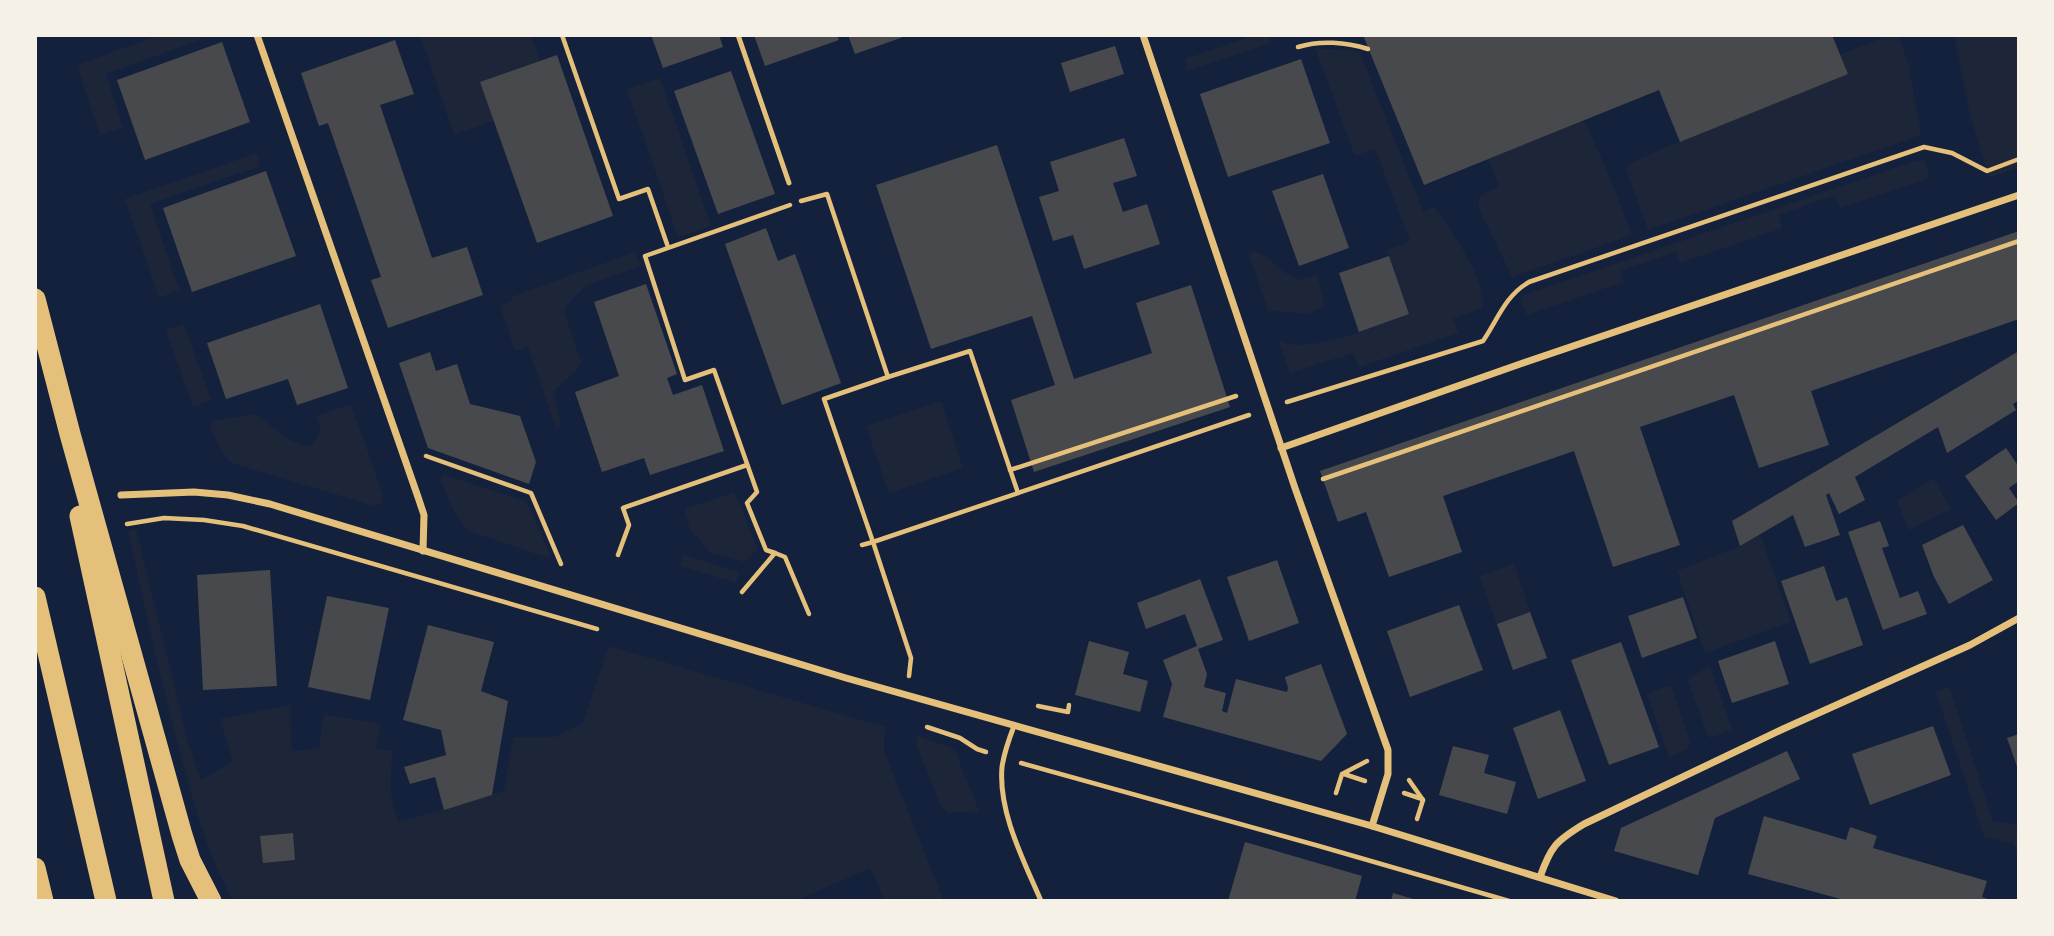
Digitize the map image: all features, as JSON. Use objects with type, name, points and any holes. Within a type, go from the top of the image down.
[{"type":"highway","points":[[35,299],[190,860],[211,901]]},
{"type":"highway","points":[[35,312],[164,901]]},
{"type":"highway","points":[[35,597],[106,901]]},
{"type":"highway","points":[[35,868],[42,898]]},
{"type":"street","points":[[257,35],[424,515],[424,551]]},
{"type":"street","points":[[1143,35],[1281,448],[1388,750],[1388,774],[1373,826]]},
{"type":"street","points":[[1281,448],[2019,195]]},
{"type":"street","points":[[121,495],[194,492],[228,495],[270,504],[846,678],[1373,826],[1616,901]]},
{"type":"street","points":[[1540,877],[1555,844],[1584,824],[1783,729],[1970,645],[2019,618]]},
{"type":"lane","points":[[737,35],[789,183]]},
{"type":"lane","points":[[1014,726],[1004,758],[1002,798],[1018,847],[1041,901]]},
{"type":"path","points":[[562,35],[619,200],[648,189],[668,247]]},
{"type":"path","points":[[1298,47],[1318,42],[1368,49]]},
{"type":"path","points":[[1295,400],[1483,341],[1510,295],[1528,282],[1911,151],[1924,147],[1952,153],[1987,170],[2019,159]]},
{"type":"path","points":[[809,614],[785,557],[766,550],[747,503],[757,492],[714,370],[685,380],[645,256],[827,194],[888,377]]},
{"type":"path","points":[[1323,479],[2019,242]]},
{"type":"path","points":[[910,673],[911,658],[824,400],[970,351],[1018,493]]},
{"type":"path","points":[[1010,470],[1236,396]]},
{"type":"path","points":[[862,545],[1243,417]]},
{"type":"path","points":[[425,456],[531,493],[561,564]]},
{"type":"path","points":[[618,555],[629,524],[624,508],[747,464]]},
{"type":"path","points":[[127,524],[164,519],[204,520],[243,526],[604,631]]},
{"type":"path","points":[[742,592],[775,553]]},
{"type":"path","points":[[1038,706],[1068,712],[1069,705]]},
{"type":"path","points":[[915,723],[960,738],[977,749]]},
{"type":"path","points":[[1039,769],[1509,901]]},
{"type":"shaded area","points":[[160,35],[198,35],[200,40],[106,74],[123,128],[100,135],[77,65]]},
{"type":"shaded area","points":[[420,35],[531,35],[540,61],[494,121],[454,135]]},
{"type":"shaded area","points":[[1256,35],[1268,35],[1271,43],[1187,71],[1185,61],[1188,58]]},
{"type":"shaded area","points":[[1890,35],[1898,35],[1908,62],[1921,135],[1648,230],[1626,169],[1631,163],[1847,74],[1840,55]]},
{"type":"shaded area","points":[[1954,35],[2019,35],[2019,167],[1989,178],[1971,118]]},
{"type":"shaded area","points":[[1315,48],[1360,53],[1423,211],[1434,207],[1457,241],[1478,280],[1483,305],[1480,309],[1453,319],[1459,333],[1359,367],[1353,353],[1290,373],[1279,341],[1295,345],[1324,342],[1409,314],[1387,250],[1410,241],[1375,149],[1355,156]]},
{"type":"shaded area","points":[[660,78],[711,226],[678,237],[627,89]]},
{"type":"shaded area","points":[[1584,120],[1632,235],[1512,277],[1479,209],[1478,199],[1499,186],[1488,159]]},
{"type":"shaded area","points":[[257,153],[260,166],[150,204],[179,290],[159,298],[125,199]]},
{"type":"shaded area","points":[[1915,161],[1925,161],[1930,178],[1840,208],[1835,195],[1779,215],[1782,228],[1680,263],[1676,252],[1621,271],[1624,282],[1526,315],[1520,298],[1527,294]]},
{"type":"shaded area","points":[[1256,251],[1284,272],[1300,280],[1317,275],[1323,306],[1308,314],[1274,311],[1269,313],[1249,254]]},
{"type":"shaded area","points":[[635,252],[641,266],[585,286],[565,307],[581,362],[553,392],[561,421],[556,428],[528,347],[515,351],[500,306],[512,301],[511,297]]},
{"type":"shaded area","points":[[184,324],[211,400],[193,407],[166,330]]},
{"type":"shaded area","points":[[941,401],[963,468],[889,493],[866,426]]},
{"type":"shaded area","points":[[351,404],[383,495],[382,503],[374,506],[232,463],[221,451],[210,426],[213,421],[256,414],[289,440],[310,447],[321,430],[316,416]]},
{"type":"shaded area","points":[[444,475],[525,501],[550,554],[548,558],[469,531],[459,520],[449,500],[440,479]]},
{"type":"shaded area","points":[[1933,478],[1951,509],[1909,530],[1897,501]]},
{"type":"shaded area","points":[[733,493],[758,549],[744,562],[711,553],[690,530],[685,512],[687,508]]},
{"type":"shaded area","points":[[136,529],[188,742],[201,780],[233,761],[220,719],[290,705],[292,751],[319,748],[324,714],[381,724],[376,748],[393,751],[391,796],[399,822],[492,795],[504,791],[513,737],[555,737],[583,723],[609,646],[885,727],[884,751],[944,901],[885,901],[870,868],[795,901],[233,901],[202,830],[191,793],[159,671],[128,531]],"holes":[[[292,833],[295,860],[263,863],[261,836]]]},
{"type":"shaded area","points":[[1760,534],[1791,622],[1705,653],[1677,571],[1740,546]]},
{"type":"shaded area","points":[[683,555],[739,572],[736,583],[680,566]]},
{"type":"shaded area","points":[[1514,564],[1530,612],[1497,624],[1479,576]]},
{"type":"shaded area","points":[[1710,666],[1732,729],[1711,738],[1707,734],[1688,681]]},
{"type":"shaded area","points":[[1949,686],[1993,821],[2019,825],[2019,862],[2013,843],[1984,837],[1936,692]]},
{"type":"shaded area","points":[[1672,687],[1690,742],[1688,749],[1669,758],[1647,693]]},
{"type":"shaded area","points":[[917,736],[955,751],[979,811],[948,813],[941,806],[916,744]]},
{"type":"building","points":[[651,35],[719,35],[723,47],[663,68]]},
{"type":"building","points":[[754,35],[837,35],[839,40],[765,66]]},
{"type":"building","points":[[848,35],[909,35],[855,54]]},
{"type":"building","points":[[1363,35],[1832,35],[1848,74],[1680,142],[1659,90],[1424,185]]},
{"type":"building","points":[[395,40],[414,94],[380,105],[432,258],[467,247],[483,295],[388,328],[371,280],[381,277],[328,123],[319,126],[301,73]]},
{"type":"building","points":[[222,42],[250,122],[145,160],[117,80]]},
{"type":"building","points":[[1115,46],[1124,74],[1070,92],[1061,63]]},
{"type":"building","points":[[557,55],[613,216],[537,243],[480,82]]},
{"type":"building","points":[[1301,59],[1330,143],[1228,177],[1200,94]]},
{"type":"building","points":[[731,71],[775,194],[718,214],[674,91]]},
{"type":"building","points":[[1124,138],[1137,176],[1113,183],[1123,212],[1147,204],[1160,244],[1084,269],[1073,235],[1053,241],[1039,197],[1059,191],[1050,162]]},
{"type":"building","points":[[997,145],[1074,379],[1152,353],[1136,303],[1191,285],[1230,407],[1034,472],[1011,400],[1055,385],[1032,316],[931,349],[876,185]]},
{"type":"building","points":[[266,171],[296,256],[192,292],[163,208]]},
{"type":"building","points":[[1323,174],[1349,248],[1299,266],[1272,191]]},
{"type":"building","points":[[766,228],[778,261],[795,254],[841,383],[782,405],[725,244]]},
{"type":"building","points":[[2019,231],[2019,319],[1811,391],[1829,445],[1759,468],[1734,395],[1640,427],[1680,545],[1613,567],[1574,451],[1443,496],[1462,552],[1389,577],[1366,512],[1338,522],[1320,471]]},
{"type":"building","points":[[1389,256],[1409,314],[1359,332],[1339,273]]},
{"type":"building","points":[[646,284],[677,374],[667,378],[673,395],[702,385],[724,451],[650,475],[644,458],[602,472],[575,392],[619,376],[594,302]]},
{"type":"building","points":[[320,304],[348,388],[297,405],[288,379],[226,399],[207,343]]},
{"type":"building","points":[[2019,351],[2019,400],[2013,404],[2016,410],[1947,453],[1938,427],[1855,477],[1865,500],[1839,514],[1829,493],[1826,495],[1840,535],[1805,547],[1793,515],[1740,546],[1732,521]]},
{"type":"building","points":[[430,352],[436,371],[457,364],[470,404],[520,416],[536,462],[529,484],[428,448],[399,363]]},
{"type":"building","points":[[2006,448],[2019,467],[2019,481],[2009,488],[2019,503],[1996,520],[1965,476]]},
{"type":"building","points":[[1880,521],[1889,546],[1882,548],[1900,598],[1918,591],[1927,614],[1883,630],[1848,532]]},
{"type":"building","points":[[1963,525],[1993,580],[1949,604],[1934,577],[1922,545]]},
{"type":"building","points":[[1277,560],[1299,623],[1249,641],[1227,577]]},
{"type":"building","points":[[1824,566],[1836,601],[1847,597],[1863,645],[1810,664],[1781,581]]},
{"type":"building","points":[[270,570],[277,686],[203,690],[197,575]]},
{"type":"building","points":[[1200,579],[1223,640],[1198,649],[1207,674],[1204,687],[1226,693],[1222,711],[1227,713],[1236,679],[1287,692],[1285,677],[1321,664],[1347,734],[1321,761],[1163,717],[1172,684],[1163,660],[1197,646],[1185,614],[1146,629],[1137,603]]},
{"type":"building","points":[[327,596],[389,608],[370,700],[308,687]]},
{"type":"building","points":[[1683,597],[1697,638],[1642,658],[1628,616]]},
{"type":"building","points":[[1459,605],[1483,670],[1410,697],[1387,631]]},
{"type":"building","points":[[1530,612],[1547,658],[1513,670],[1497,624]]},
{"type":"building","points":[[428,625],[494,642],[481,691],[508,701],[492,795],[444,810],[435,777],[410,784],[404,767],[446,755],[441,730],[403,720]]},
{"type":"building","points":[[1089,641],[1129,652],[1123,674],[1148,681],[1140,712],[1075,695]]},
{"type":"building","points":[[1775,641],[1789,684],[1732,703],[1718,661]]},
{"type":"building","points":[[1621,642],[1659,747],[1609,765],[1571,660]]},
{"type":"building","points":[[1560,710],[1586,781],[1538,799],[1513,728]]},
{"type":"building","points":[[1933,726],[1951,775],[1870,805],[1852,754]]},
{"type":"building","points":[[2019,734],[2019,772],[2007,738]]},
{"type":"building","points":[[1453,746],[1489,755],[1484,773],[1516,782],[1507,814],[1439,795]]},
{"type":"building","points":[[1787,751],[1800,779],[1715,818],[1698,875],[1614,851],[1621,828]]},
{"type":"building","points":[[1764,816],[1846,840],[1850,827],[1877,836],[1873,848],[1987,881],[1982,897],[1994,901],[1848,901],[1748,874]]},
{"type":"building","points":[[293,833],[295,860],[263,863],[260,836]]},
{"type":"building","points":[[1245,842],[1362,876],[1355,901],[1228,901]]},
{"type":"building","points":[[1393,893],[1417,900],[1417,901],[1391,901]]}]
